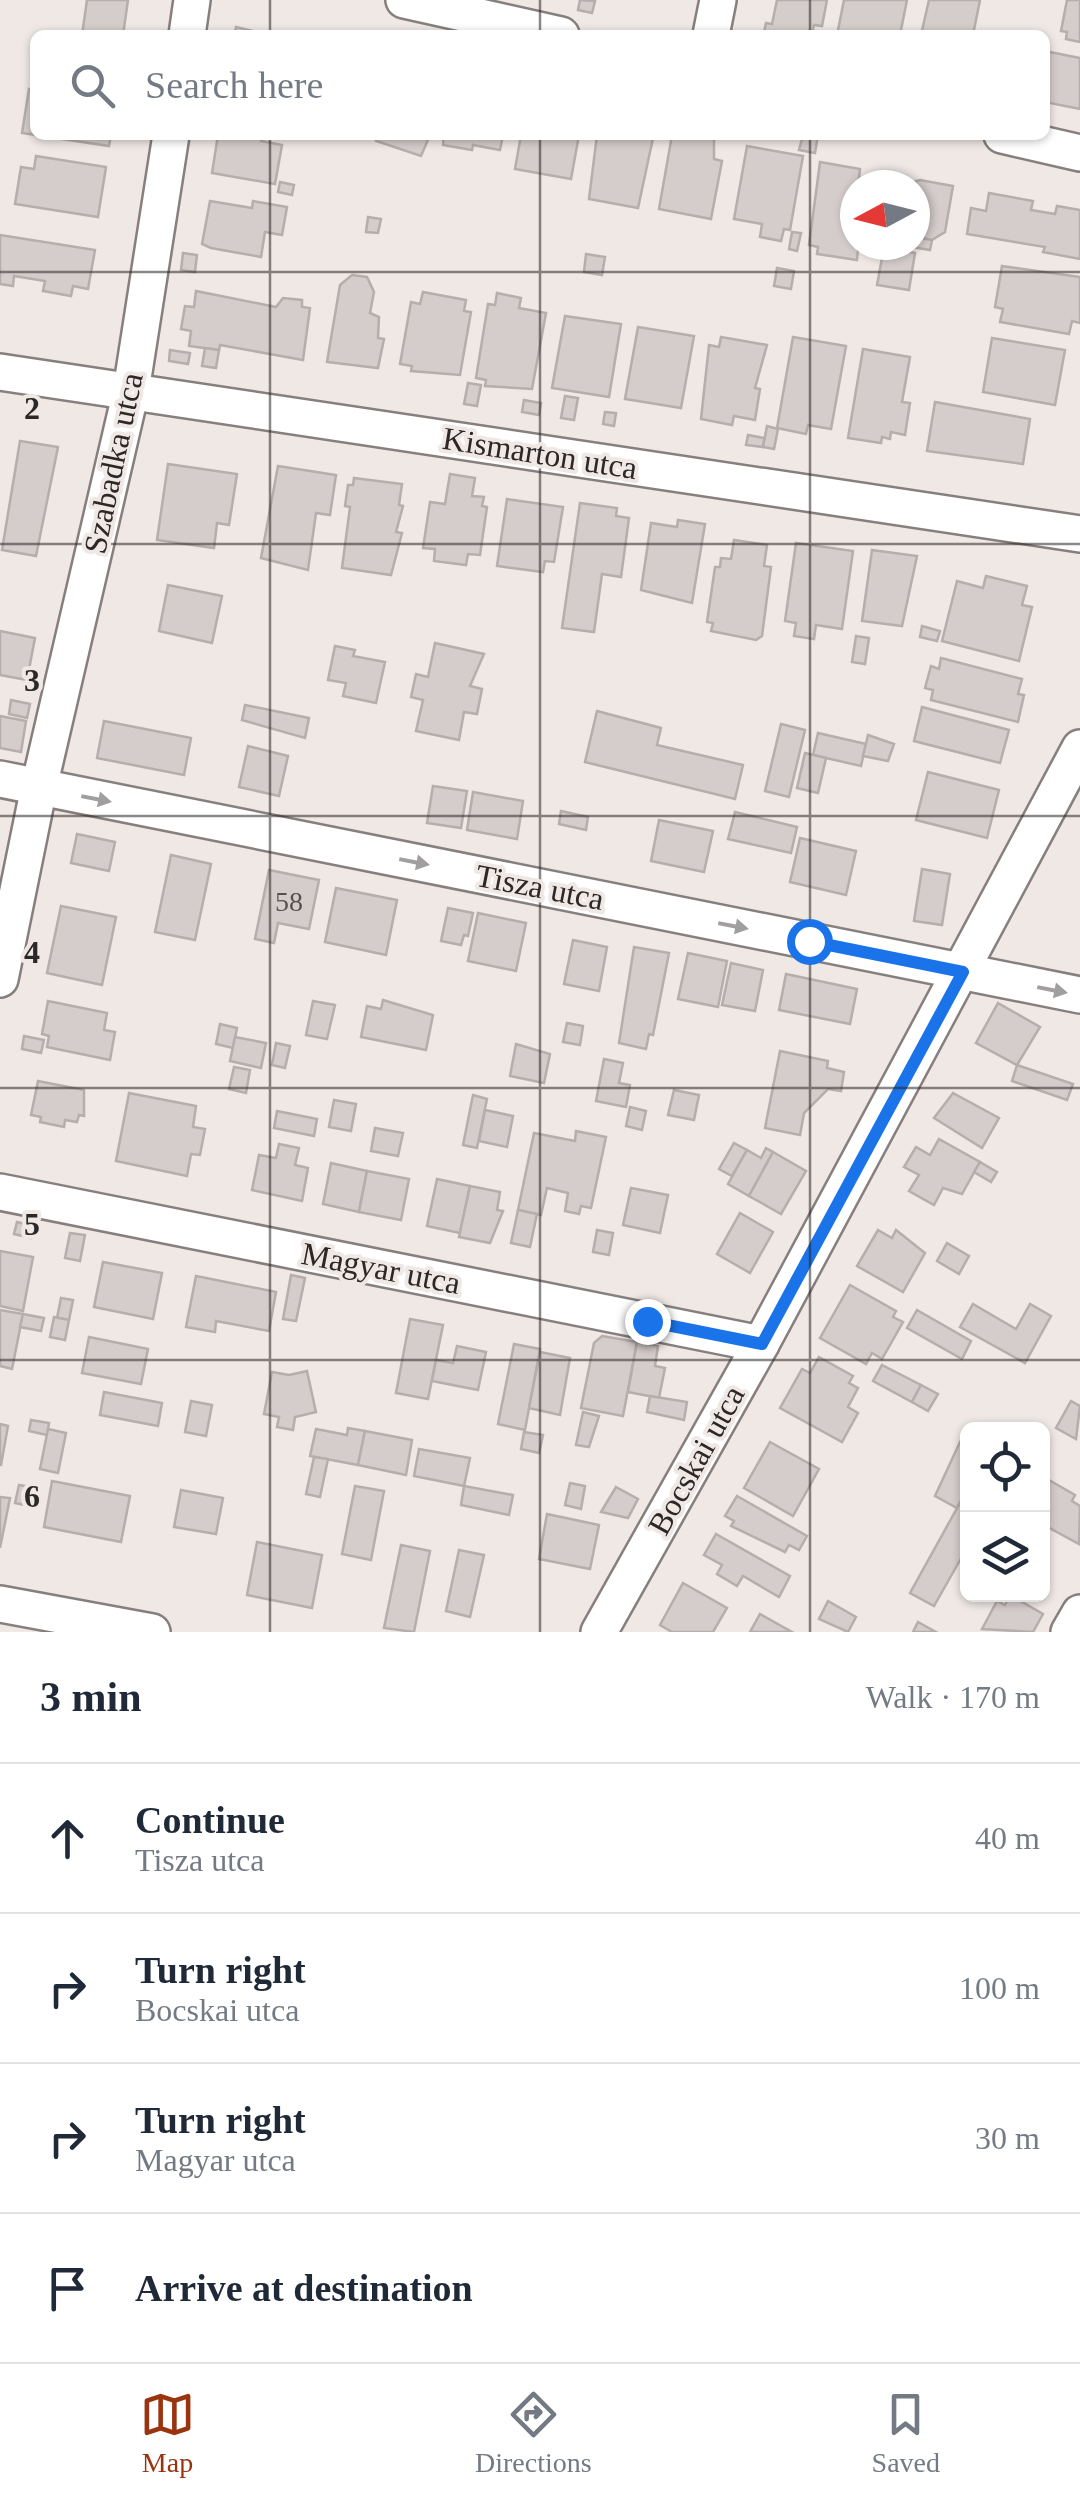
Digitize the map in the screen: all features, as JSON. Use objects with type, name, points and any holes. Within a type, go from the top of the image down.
[{"type":"street","points":[[188,30],[192,0]]},
{"type":"street","points":[[404,0],[539,30]]},
{"type":"street","points":[[712,30],[718,0]]},
{"type":"street","name":"Szabadka utca","points":[[0,979],[39,787],[131,391],[170,140]]},
{"type":"street","points":[[1024,140],[1080,153]]},
{"type":"street","name":"Kismarton utca","points":[[0,372],[1080,534]]},
{"type":"street","name":"Bocskai utca","points":[[598,1632],[762,1344],[1080,748]]},
{"type":"street","name":"Tisza utca","points":[[0,780],[1080,995]]},
{"type":"street","name":"Magyar utca","points":[[0,1192],[762,1344]]},
{"type":"street","points":[[0,1604],[152,1632]]},
{"type":"street","points":[[1069,1632],[1080,1613]]},
{"type":"building","points":[[87,0],[128,0],[124,30],[83,30]]},
{"type":"building","points":[[580,0],[595,1],[592,13],[578,10]]},
{"type":"building","points":[[777,0],[827,0],[822,26],[814,25],[813,30],[764,30],[766,23],[772,24]]},
{"type":"building","points":[[844,0],[907,0],[901,30],[838,30]]},
{"type":"building","points":[[929,0],[980,0],[974,30],[922,30]]},
{"type":"building","points":[[1067,0],[1080,0],[1080,42],[1066,39],[1067,32],[1061,31]]},
{"type":"building","points":[[1050,52],[1080,58],[1080,109],[1050,103]]},
{"type":"building","points":[[29,89],[30,89],[30,134],[22,133]]},
{"type":"building","points":[[69,140],[110,140],[109,146]]},
{"type":"building","points":[[217,140],[261,140],[282,145],[275,184],[212,173]]},
{"type":"building","points":[[376,140],[428,140],[421,156]]},
{"type":"building","points":[[444,140],[502,140],[500,150],[443,145]]},
{"type":"building","points":[[520,140],[578,140],[571,179],[515,169]]},
{"type":"building","points":[[596,140],[653,140],[638,208],[589,199]]},
{"type":"building","points":[[671,140],[714,140],[714,159],[722,161],[711,219],[659,209]]},
{"type":"building","points":[[802,140],[817,140],[815,153],[799,150]]},
{"type":"building","points":[[747,146],[803,156],[790,230],[784,229],[781,241],[760,237],[762,224],[734,219]]},
{"type":"building","points":[[36,156],[106,167],[98,217],[15,204],[21,167],[34,169]]},
{"type":"building","points":[[820,162],[860,169],[840,170],[840,257],[817,254],[818,247],[809,245]]},
{"type":"building","points":[[280,182],[294,185],[292,195],[278,192]]},
{"type":"building","points":[[930,182],[953,186],[945,232],[932,240]]},
{"type":"building","points":[[989,193],[1033,201],[1031,210],[1055,214],[1057,206],[1080,210],[1080,259],[1043,252],[1045,247],[967,234],[971,208],[986,211]]},
{"type":"building","points":[[210,201],[252,208],[253,201],[287,207],[282,235],[265,232],[261,257],[202,244]]},
{"type":"building","points":[[368,217],[381,219],[378,233],[366,232]]},
{"type":"building","points":[[792,232],[801,233],[797,251],[789,249]]},
{"type":"building","points":[[0,235],[95,250],[88,289],[73,286],[71,296],[43,291],[45,281],[14,276],[13,286],[0,284]]},
{"type":"building","points":[[183,253],[197,255],[195,272],[181,270]]},
{"type":"building","points":[[586,254],[605,257],[602,275],[584,272]]},
{"type":"building","points":[[882,260],[914,260],[909,290],[877,285]]},
{"type":"building","points":[[1002,266],[1080,277],[1080,323],[1072,321],[1069,334],[1000,322],[1003,309],[995,307]]},
{"type":"building","points":[[777,268],[794,271],[791,289],[774,286]]},
{"type":"building","points":[[352,275],[367,277],[374,292],[370,313],[379,317],[378,338],[384,339],[378,368],[327,362],[340,285]]},
{"type":"building","points":[[196,291],[276,307],[283,298],[302,300],[302,307],[310,308],[303,360],[220,345],[219,350],[189,346],[191,331],[181,329],[185,306],[194,307]]},
{"type":"building","points":[[423,292],[466,300],[464,311],[471,312],[460,375],[411,371],[412,366],[400,364],[411,302],[420,304]]},
{"type":"building","points":[[497,293],[521,298],[519,308],[546,313],[532,389],[485,386],[486,380],[476,378],[488,304],[495,305]]},
{"type":"building","points":[[565,316],[621,324],[609,397],[552,388]]},
{"type":"building","points":[[638,327],[694,336],[681,408],[625,399]]},
{"type":"building","points":[[721,337],[767,345],[755,388],[760,389],[755,420],[734,416],[732,425],[701,419],[709,345],[719,347]]},
{"type":"building","points":[[793,337],[846,346],[831,429],[808,425],[806,434],[777,428]]},
{"type":"building","points":[[992,338],[1065,350],[1055,405],[983,392]]},
{"type":"building","points":[[205,348],[219,350],[216,368],[202,366]]},
{"type":"building","points":[[863,349],[910,357],[902,402],[910,403],[905,435],[891,432],[890,439],[882,437],[881,443],[848,438]]},
{"type":"building","points":[[170,350],[190,353],[188,364],[169,361]]},
{"type":"building","points":[[468,383],[481,385],[477,406],[464,404]]},
{"type":"building","points":[[565,396],[578,398],[574,420],[561,418]]},
{"type":"building","points":[[524,400],[541,403],[539,415],[522,412]]},
{"type":"building","points":[[935,402],[1030,419],[1023,464],[927,451]]},
{"type":"building","points":[[605,412],[616,413],[614,426],[603,424]]},
{"type":"building","points":[[767,426],[778,429],[774,449],[763,447]]},
{"type":"building","points":[[748,435],[764,438],[763,447],[746,445]]},
{"type":"building","points":[[20,441],[58,447],[36,556],[2,550]]},
{"type":"building","points":[[168,464],[237,474],[229,525],[217,523],[214,548],[157,540]]},
{"type":"building","points":[[278,466],[336,475],[330,515],[316,513],[308,570],[261,558]]},
{"type":"building","points":[[450,474],[475,478],[472,496],[484,497],[482,506],[487,507],[480,555],[468,554],[466,565],[434,561],[435,549],[423,548],[430,502],[445,504]]},
{"type":"building","points":[[354,478],[402,484],[399,505],[403,506],[396,532],[402,533],[391,575],[342,568],[350,507],[345,506],[348,485],[353,485]]},
{"type":"building","points":[[507,499],[563,507],[554,562],[545,561],[543,572],[497,566]]},
{"type":"building","points":[[580,503],[617,508],[616,516],[629,518],[621,577],[602,574],[594,632],[562,628]]},
{"type":"building","points":[[678,520],[705,524],[692,603],[641,590],[651,523],[677,527]]},
{"type":"building","points":[[734,540],[767,545],[764,566],[771,567],[762,636],[756,640],[711,631],[713,623],[707,622],[715,567],[720,567],[721,558],[731,559]]},
{"type":"building","points":[[796,543],[853,551],[842,629],[816,625],[814,639],[794,636],[796,623],[785,621]]},
{"type":"building","points":[[872,550],[917,556],[902,626],[862,621]]},
{"type":"building","points":[[986,576],[1027,586],[1022,605],[1032,607],[1019,661],[942,641],[957,581],[983,588]]},
{"type":"building","points":[[168,585],[222,596],[212,643],[159,631]]},
{"type":"building","points":[[922,626],[940,631],[937,641],[920,637]]},
{"type":"building","points":[[0,631],[35,638],[27,680],[0,675]]},
{"type":"building","points":[[856,636],[869,638],[865,664],[852,662]]},
{"type":"building","points":[[435,643],[484,654],[470,686],[482,689],[477,714],[464,712],[459,740],[416,731],[423,700],[411,697],[416,674],[428,677]]},
{"type":"building","points":[[335,646],[355,650],[353,656],[385,662],[376,703],[343,696],[346,683],[328,680]]},
{"type":"building","points":[[941,658],[1022,679],[1018,694],[1024,695],[1018,722],[931,700],[933,690],[925,688],[931,666],[939,669]]},
{"type":"building","points":[[11,700],[30,704],[27,718],[9,714]]},
{"type":"building","points":[[245,705],[309,718],[305,738],[242,720]]},
{"type":"building","points":[[922,707],[1009,730],[1000,763],[914,741]]},
{"type":"building","points":[[597,711],[661,728],[657,745],[743,765],[735,799],[585,762]]},
{"type":"building","points":[[0,716],[26,721],[21,752],[0,748]]},
{"type":"building","points":[[104,721],[191,738],[184,775],[97,758]]},
{"type":"building","points":[[781,724],[805,730],[789,797],[765,791]]},
{"type":"building","points":[[818,733],[866,744],[861,766],[813,755]]},
{"type":"building","points":[[868,735],[894,744],[888,761],[863,756]]},
{"type":"building","points":[[248,746],[288,756],[279,796],[239,787]]},
{"type":"building","points":[[805,753],[826,758],[818,793],[797,788]]},
{"type":"building","points":[[928,772],[999,790],[987,838],[916,820]]},
{"type":"building","points":[[433,786],[467,791],[461,828],[427,823]]},
{"type":"building","points":[[473,792],[523,801],[517,839],[467,830]]},
{"type":"building","points":[[561,811],[588,817],[586,830],[559,824]]},
{"type":"building","points":[[735,812],[797,827],[791,853],[728,839]]},
{"type":"building","points":[[659,820],[713,831],[704,872],[651,861]]},
{"type":"building","points":[[77,834],[115,842],[109,871],[71,863]]},
{"type":"building","points":[[800,838],[856,851],[846,895],[790,882]]},
{"type":"building","points":[[171,855],[211,864],[195,940],[155,932]]},
{"type":"building","points":[[922,869],[950,874],[942,925],[914,921]]},
{"type":"building","points":[[269,870],[319,880],[309,929],[278,923],[274,943],[255,939]]},
{"type":"building","points":[[336,888],[397,900],[386,955],[325,942]]},
{"type":"building","points":[[61,906],[116,917],[102,985],[47,973]]},
{"type":"building","points":[[448,908],[473,913],[468,936],[464,935],[461,945],[441,941]]},
{"type":"building","points":[[478,913],[526,923],[516,971],[468,961]]},
{"type":"building","points":[[573,940],[607,947],[599,991],[564,984]]},
{"type":"building","points":[[634,947],[669,953],[653,1035],[649,1034],[646,1049],[619,1043]]},
{"type":"building","points":[[688,953],[727,961],[718,1007],[678,999]]},
{"type":"building","points":[[731,963],[763,970],[755,1011],[722,1005]]},
{"type":"building","points":[[786,974],[857,989],[850,1024],[779,1010]]},
{"type":"building","points":[[383,1000],[433,1015],[426,1050],[361,1037],[367,1006],[381,1009]]},
{"type":"building","points":[[48,1001],[107,1013],[104,1030],[115,1032],[110,1060],[47,1047],[49,1036],[42,1034]]},
{"type":"building","points":[[313,1001],[335,1005],[327,1039],[306,1035]]},
{"type":"building","points":[[998,1003],[1040,1027],[1017,1065],[976,1043]]},
{"type":"building","points":[[567,1023],[583,1026],[580,1045],[563,1042]]},
{"type":"building","points":[[220,1024],[237,1028],[233,1048],[216,1044]]},
{"type":"building","points":[[24,1036],[44,1040],[41,1053],[22,1049]]},
{"type":"building","points":[[235,1037],[266,1043],[261,1068],[230,1061]]},
{"type":"building","points":[[276,1043],[290,1046],[285,1068],[272,1065]]},
{"type":"building","points":[[516,1044],[550,1054],[544,1083],[510,1076]]},
{"type":"building","points":[[780,1051],[828,1061],[827,1068],[844,1072],[841,1091],[828,1089],[804,1113],[800,1135],[765,1128]]},
{"type":"building","points":[[604,1059],[623,1063],[619,1083],[630,1085],[626,1107],[596,1101]]},
{"type":"building","points":[[1017,1065],[1073,1084],[1067,1100],[1012,1081]]},
{"type":"building","points":[[234,1067],[250,1070],[246,1093],[229,1089]]},
{"type":"building","points":[[38,1081],[84,1090],[84,1116],[79,1115],[77,1122],[65,1120],[64,1127],[40,1122],[41,1117],[31,1115]]},
{"type":"building","points":[[674,1090],[699,1095],[694,1120],[668,1115]]},
{"type":"building","points":[[129,1093],[196,1106],[193,1127],[205,1129],[200,1155],[191,1154],[187,1176],[116,1161]]},
{"type":"building","points":[[953,1093],[999,1118],[982,1148],[934,1118]]},
{"type":"building","points":[[473,1095],[487,1099],[477,1148],[463,1145]]},
{"type":"building","points":[[334,1100],[356,1104],[351,1131],[329,1127]]},
{"type":"building","points":[[630,1107],[646,1111],[642,1130],[626,1126]]},
{"type":"building","points":[[485,1110],[513,1116],[507,1147],[479,1141]]},
{"type":"building","points":[[277,1111],[317,1119],[314,1136],[274,1128]]},
{"type":"building","points":[[375,1128],[403,1133],[398,1156],[371,1151]]},
{"type":"building","points":[[576,1131],[606,1137],[591,1208],[581,1206],[579,1214],[565,1211],[568,1193],[547,1188],[541,1215],[518,1210],[534,1133],[575,1141]]},
{"type":"building","points":[[939,1139],[980,1162],[962,1194],[943,1188],[934,1205],[909,1191],[919,1175],[904,1167],[916,1147],[930,1155]]},
{"type":"building","points":[[734,1143],[747,1150],[732,1176],[719,1169]]},
{"type":"building","points":[[279,1144],[299,1148],[295,1165],[308,1168],[302,1201],[252,1190],[259,1155],[276,1158]]},
{"type":"building","points":[[766,1148],[773,1152],[749,1196],[728,1184],[747,1150],[761,1158]]},
{"type":"building","points":[[773,1152],[806,1171],[781,1214],[749,1196]]},
{"type":"building","points":[[980,1162],[997,1172],[991,1182],[974,1172]]},
{"type":"building","points":[[331,1163],[367,1171],[359,1212],[323,1204]]},
{"type":"building","points":[[367,1171],[409,1179],[401,1220],[359,1212]]},
{"type":"building","points":[[437,1179],[470,1186],[460,1233],[427,1226]]},
{"type":"building","points":[[470,1186],[500,1192],[497,1210],[503,1211],[490,1243],[459,1237]]},
{"type":"building","points":[[631,1188],[668,1195],[660,1233],[623,1225]]},
{"type":"building","points":[[518,1210],[537,1214],[530,1247],[511,1243]]},
{"type":"building","points":[[740,1213],[773,1232],[750,1273],[717,1254]]},
{"type":"building","points":[[17,1222],[34,1226],[31,1238],[14,1234]]},
{"type":"building","points":[[597,1230],[613,1233],[609,1255],[593,1252]]},
{"type":"building","points":[[878,1230],[892,1238],[896,1230],[925,1253],[903,1292],[857,1266]]},
{"type":"building","points":[[70,1233],[85,1235],[80,1261],[65,1258]]},
{"type":"building","points":[[947,1243],[969,1256],[959,1274],[937,1261]]},
{"type":"building","points":[[0,1251],[33,1257],[23,1311],[0,1306]]},
{"type":"building","points":[[103,1262],[162,1273],[153,1319],[94,1307]]},
{"type":"building","points":[[291,1275],[305,1278],[296,1321],[283,1319]]},
{"type":"building","points":[[196,1276],[276,1292],[269,1331],[216,1321],[215,1332],[186,1327]]},
{"type":"building","points":[[850,1285],[896,1311],[893,1317],[903,1322],[882,1359],[872,1353],[866,1364],[820,1338]]},
{"type":"building","points":[[61,1298],[73,1300],[69,1320],[57,1318]]},
{"type":"building","points":[[973,1304],[1016,1329],[1030,1304],[1051,1316],[1025,1363],[960,1327]]},
{"type":"building","points":[[0,1310],[23,1314],[12,1369],[0,1366]]},
{"type":"building","points":[[917,1310],[971,1341],[962,1359],[907,1328]]},
{"type":"building","points":[[23,1314],[44,1318],[41,1331],[20,1327]]},
{"type":"building","points":[[54,1317],[69,1320],[65,1340],[50,1337]]},
{"type":"building","points":[[410,1319],[443,1325],[428,1399],[396,1393]]},
{"type":"building","points":[[602,1336],[637,1342],[623,1416],[581,1408],[594,1343]]},
{"type":"building","points":[[89,1337],[148,1349],[141,1384],[82,1373]]},
{"type":"building","points":[[637,1342],[658,1346],[655,1366],[665,1368],[659,1398],[628,1392]]},
{"type":"building","points":[[514,1344],[540,1349],[525,1430],[498,1424]]},
{"type":"building","points":[[457,1346],[486,1352],[478,1390],[432,1381],[436,1360],[453,1363]]},
{"type":"building","points":[[540,1352],[570,1358],[560,1415],[529,1408]]},
{"type":"building","points":[[819,1357],[853,1376],[849,1383],[858,1388],[848,1407],[858,1413],[842,1442],[780,1408],[802,1369],[810,1373]]},
{"type":"building","points":[[882,1365],[921,1385],[912,1402],[873,1381]]},
{"type":"building","points":[[307,1371],[316,1412],[295,1417],[293,1430],[277,1427],[279,1417],[264,1414],[272,1372],[289,1375]]},
{"type":"building","points":[[921,1385],[938,1394],[928,1411],[912,1402]]},
{"type":"building","points":[[104,1392],[162,1403],[158,1426],[100,1415]]},
{"type":"building","points":[[650,1396],[687,1402],[684,1420],[647,1412]]},
{"type":"building","points":[[191,1401],[212,1405],[206,1436],[185,1432]]},
{"type":"building","points":[[1071,1401],[1080,1406],[1076,1439],[1056,1428]]},
{"type":"building","points":[[583,1412],[599,1416],[589,1447],[576,1445]]},
{"type":"building","points":[[31,1420],[49,1423],[47,1435],[29,1431]]},
{"type":"building","points":[[0,1424],[8,1426],[1,1465],[0,1465]]},
{"type":"building","points":[[348,1428],[365,1431],[358,1465],[310,1456],[316,1429],[347,1435]]},
{"type":"building","points":[[48,1429],[66,1433],[58,1473],[40,1469]]},
{"type":"building","points":[[365,1431],[412,1440],[406,1475],[358,1465]]},
{"type":"building","points":[[524,1432],[543,1435],[539,1453],[521,1449]]},
{"type":"building","points":[[770,1442],[819,1469],[793,1516],[744,1488]]},
{"type":"building","points":[[960,1442],[960,1503],[957,1508],[935,1496]]},
{"type":"building","points":[[419,1449],[470,1458],[464,1486],[414,1476]]},
{"type":"building","points":[[314,1457],[328,1459],[320,1497],[306,1494]]},
{"type":"building","points":[[52,1481],[130,1496],[121,1542],[44,1527]]},
{"type":"building","points":[[1050,1481],[1075,1495],[1072,1501],[1080,1506],[1079,1544],[1050,1528]]},
{"type":"building","points":[[570,1483],[585,1486],[581,1509],[565,1505]]},
{"type":"building","points":[[19,1485],[37,1488],[34,1507],[15,1503]]},
{"type":"building","points":[[355,1486],[384,1491],[371,1560],[342,1554]]},
{"type":"building","points":[[464,1486],[513,1495],[509,1515],[461,1505]]},
{"type":"building","points":[[616,1487],[638,1499],[628,1518],[601,1512]]},
{"type":"building","points":[[181,1490],[223,1498],[216,1534],[174,1527]]},
{"type":"building","points":[[737,1496],[807,1536],[799,1550],[789,1545],[785,1552],[731,1526],[734,1521],[725,1516]]},
{"type":"building","points":[[0,1497],[10,1498],[0,1548]]},
{"type":"building","points":[[960,1503],[960,1560],[934,1606],[910,1593]]},
{"type":"building","points":[[547,1514],[599,1525],[590,1569],[539,1559]]},
{"type":"building","points":[[716,1534],[790,1576],[779,1597],[743,1576],[737,1586],[717,1574],[722,1565],[704,1555]]},
{"type":"building","points":[[257,1542],[322,1555],[312,1608],[247,1595]]},
{"type":"building","points":[[401,1545],[430,1551],[414,1632],[384,1628]]},
{"type":"building","points":[[459,1550],[484,1555],[470,1617],[446,1611]]},
{"type":"building","points":[[683,1583],[727,1608],[713,1632],[672,1632],[660,1625]]},
{"type":"building","points":[[828,1601],[856,1617],[848,1632],[819,1619]]},
{"type":"building","points":[[996,1602],[1022,1602],[1043,1614],[1033,1632],[982,1629]]},
{"type":"building","points":[[760,1614],[792,1632],[750,1632]]},
{"type":"building","points":[[918,1622],[936,1632],[913,1632]]},
{"type":"route","points":[[647,1321],[762,1344],[963,972],[809,941]]}]
